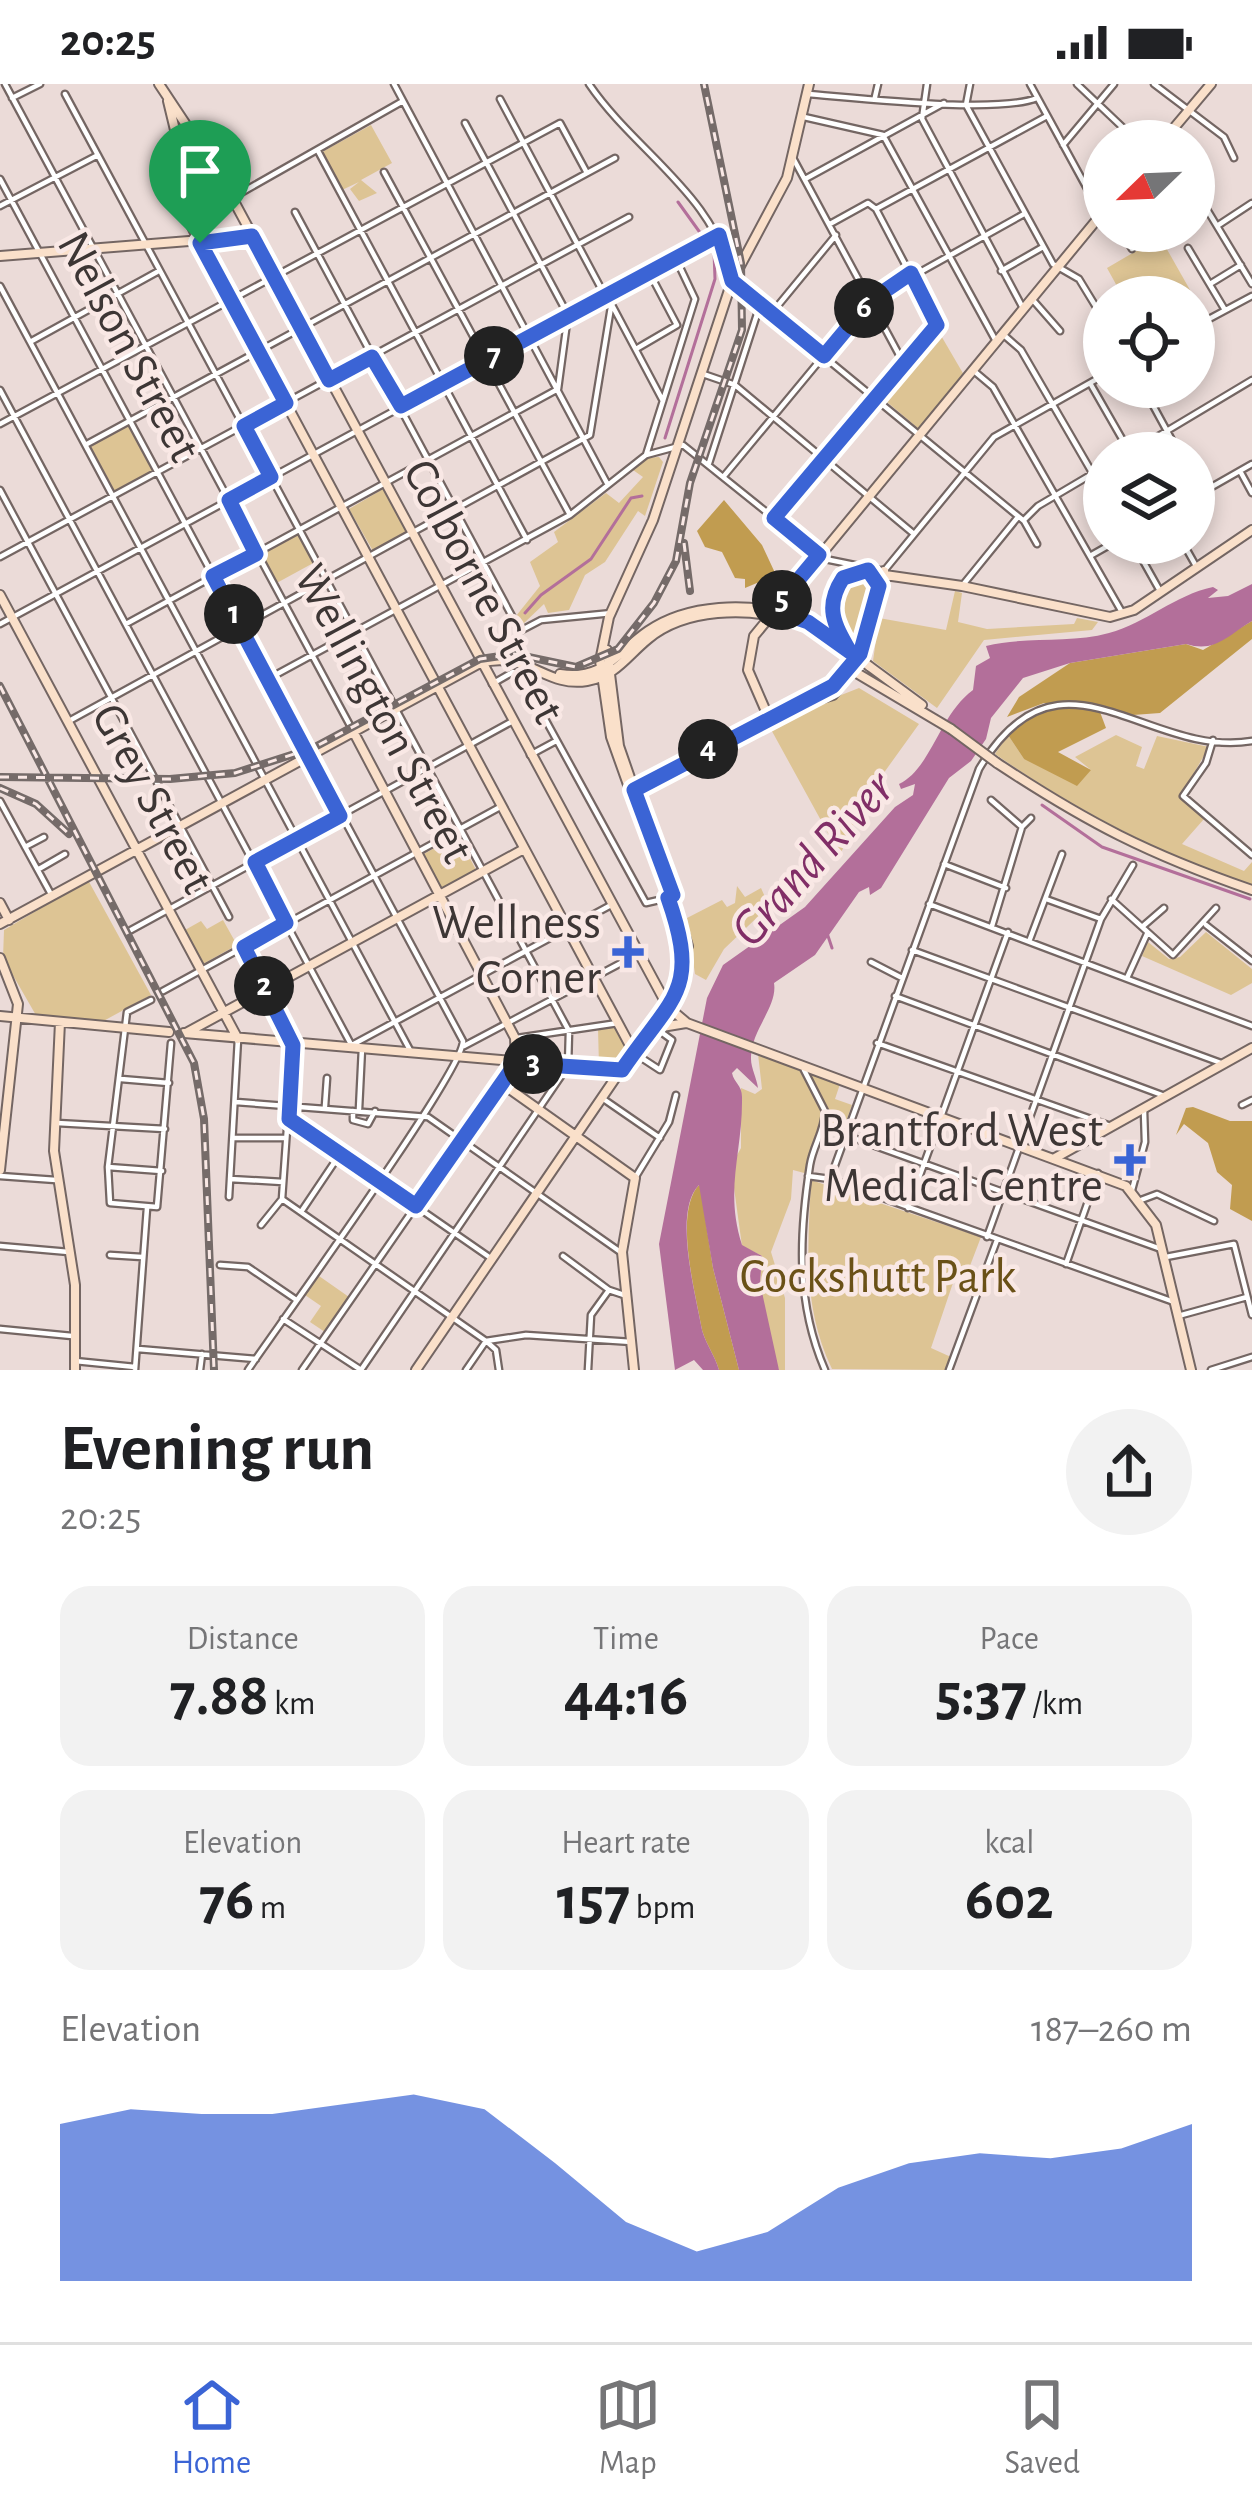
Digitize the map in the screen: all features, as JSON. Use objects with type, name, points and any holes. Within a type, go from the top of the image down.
[{"type":"main road","name":"Colborne Street","points":[[159,84],[232,198],[669,1008]]},
{"type":"main road","points":[[1181,120],[1211,84]]},
{"type":"main road","points":[[634,1053],[669,1008],[682,985],[686,963],[670,897],[631,791],[603,673],[612,613],[679,445],[732,281],[793,158],[808,89]]},
{"type":"main road","points":[[165,94],[178,149],[174,190],[634,1053]]},
{"type":"main road","points":[[178,149],[194,136]]},
{"type":"main road","points":[[178,149],[193,144],[206,152]]},
{"type":"main road","points":[[0,256],[252,236]]},
{"type":"main road","points":[[769,716],[748,670],[754,636],[1083,236]]},
{"type":"main road","points":[[850,652],[833,625],[831,603],[843,578],[868,570],[1098,616],[1123,614],[1252,530]]},
{"type":"main road","points":[[868,570],[879,586]]},
{"type":"main road","points":[[833,695],[868,645],[884,571]]},
{"type":"main road","name":"Grey Street","points":[[0,595],[238,1039]]},
{"type":"main road","points":[[0,903],[3,925],[480,663],[507,658],[576,682],[603,673],[679,621],[732,613],[771,613],[835,641],[997,763],[1096,828],[1156,857],[1252,890]]},
{"type":"main road","points":[[852,670],[871,685],[921,706]]},
{"type":"main road","points":[[799,706],[852,670]]},
{"type":"main road","points":[[631,791],[769,716],[852,685],[871,685]]},
{"type":"main road","name":"Wellington Street","points":[[352,731],[515,1038],[516,1063]]},
{"type":"main road","points":[[524,849],[185,1033],[293,1045],[463,1051],[516,1063],[622,1070]]},
{"type":"main road","points":[[0,958],[17,994],[0,1173]]},
{"type":"main road","points":[[669,1008],[687,1023]]},
{"type":"main road","points":[[416,1370],[669,1008]]},
{"type":"main road","points":[[0,1016],[170,1037]]},
{"type":"main road","points":[[60,1022],[56,1180],[78,1337],[75,1366]]},
{"type":"main road","points":[[656,1028],[667,1022],[687,1023],[1098,1173],[1132,1190],[1141,1200],[1163,1253],[1191,1370]]},
{"type":"main road","points":[[1055,1158],[1252,1048]]},
{"type":"main road","points":[[516,1063],[502,1084],[635,1178],[622,1252],[634,1370]]},
{"type":"street","name":"Wellington Street","points":[[5,84],[352,731]]},
{"type":"street","points":[[12,98],[40,84]]},
{"type":"street","points":[[394,84],[608,485]]},
{"type":"street","points":[[589,84],[718,236],[732,281],[1021,519],[1037,544]]},
{"type":"street","points":[[875,97],[878,84]]},
{"type":"street","points":[[926,84],[922,114],[1024,310]]},
{"type":"street","points":[[970,84],[966,105],[1024,214],[1059,267],[1083,286]]},
{"type":"street","points":[[1030,84],[1083,179]]},
{"type":"street","points":[[1077,84],[1114,120]]},
{"type":"street","points":[[1063,145],[1114,84]]},
{"type":"street","points":[[1154,84],[1231,144],[1234,158]]},
{"type":"street","points":[[808,89],[966,105],[1037,98]]},
{"type":"street","points":[[65,94],[569,1030],[568,1066],[361,1370],[283,1319]]},
{"type":"street","points":[[500,99],[664,400]]},
{"type":"street","points":[[232,198],[404,101]]},
{"type":"street","points":[[805,178],[944,103]]},
{"type":"street","points":[[876,209],[1047,116]]},
{"type":"street","points":[[802,117],[883,135],[1000,339],[1021,350],[1083,456]]},
{"type":"street","points":[[465,123],[568,316],[558,389]]},
{"type":"street","points":[[0,424],[560,123],[586,173]]},
{"type":"street","points":[[318,151],[526,539]]},
{"type":"street","points":[[0,206],[98,154]]},
{"type":"street","points":[[87,444],[615,158]]},
{"type":"street","points":[[793,158],[903,362]]},
{"type":"street","points":[[384,172],[570,515]]},
{"type":"street","name":"Nelson Street","points":[[0,179],[440,996],[463,1051]]},
{"type":"street","points":[[774,518],[937,325],[876,209],[868,203],[830,224]]},
{"type":"street","points":[[1217,226],[1252,203]]},
{"type":"street","points":[[295,212],[520,631],[541,620],[612,613]]},
{"type":"street","points":[[724,476],[870,301],[911,273],[1024,214]]},
{"type":"street","points":[[0,557],[629,217]]},
{"type":"street","points":[[1215,223],[1252,284]]},
{"type":"street","points":[[771,314],[836,235]]},
{"type":"street","points":[[0,624],[718,236]]},
{"type":"street","points":[[1001,271],[1043,247]]},
{"type":"street","points":[[727,254],[746,254]]},
{"type":"street","points":[[646,455],[695,299],[676,259]]},
{"type":"street","points":[[1215,281],[1241,266]]},
{"type":"street","points":[[30,341],[159,272]]},
{"type":"street","points":[[636,349],[677,326],[649,272]]},
{"type":"street","points":[[1,290],[411,1052]]},
{"type":"street","points":[[1215,292],[1226,310]]},
{"type":"street","points":[[1215,316],[1252,296]]},
{"type":"street","points":[[69,721],[586,440],[603,384],[608,298]]},
{"type":"street","points":[[1032,299],[1060,331]]},
{"type":"street","points":[[710,463],[760,305]]},
{"type":"street","points":[[974,371],[993,387],[1083,543]]},
{"type":"street","points":[[703,374],[735,385],[914,534]]},
{"type":"street","points":[[1155,408],[1168,432],[1249,383],[1252,396]]},
{"type":"street","points":[[268,679],[570,515],[646,455],[679,445],[710,463],[819,555],[884,571],[994,437],[1083,387]]},
{"type":"street","points":[[126,624],[558,389]]},
{"type":"street","points":[[0,390],[356,1047],[356,1123],[374,1121],[375,1111]]},
{"type":"street","points":[[1215,486],[1252,464]]},
{"type":"street","points":[[1240,471],[1252,493]]},
{"type":"street","points":[[962,586],[1021,519],[1083,479]]},
{"type":"street","points":[[0,490],[229,917]]},
{"type":"street","points":[[1095,564],[1123,614]]},
{"type":"street","points":[[1144,564],[1160,591]]},
{"type":"street","points":[[492,684],[513,672],[522,677],[649,906],[670,897]]},
{"type":"street","points":[[830,1179],[979,769],[1002,735],[1036,709],[1073,704],[1106,708],[1213,740],[1252,741]]},
{"type":"street","points":[[130,930],[512,722]]},
{"type":"street","points":[[1213,740],[1206,763],[1183,796],[1252,855]]},
{"type":"street","points":[[530,755],[556,741]]},
{"type":"street","points":[[991,800],[1022,827]]},
{"type":"street","points":[[0,801],[52,896]]},
{"type":"street","points":[[163,991],[503,805]]},
{"type":"street","points":[[992,926],[1022,827],[1031,818]]},
{"type":"street","points":[[26,847],[44,837]]},
{"type":"street","points":[[38,869],[65,854]]},
{"type":"street","points":[[1030,940],[1062,854]]},
{"type":"street","points":[[944,864],[1006,888]]},
{"type":"street","points":[[987,1237],[1101,919],[1133,865]]},
{"type":"street","points":[[1046,899],[1101,919]]},
{"type":"street","points":[[1111,899],[1178,954],[1216,908]]},
{"type":"street","points":[[928,904],[1252,1026]]},
{"type":"street","points":[[356,1047],[395,1021],[611,905]]},
{"type":"street","points":[[1127,978],[1145,930],[1164,908]]},
{"type":"street","points":[[1206,925],[1252,962]]},
{"type":"street","points":[[908,1208],[1008,932]]},
{"type":"street","points":[[244,947],[293,1045],[282,1199],[261,1225]]},
{"type":"street","points":[[912,950],[1221,1064]]},
{"type":"street","points":[[248,1370],[463,1051],[638,954]]},
{"type":"street","points":[[871,962],[902,978]]},
{"type":"street","points":[[895,996],[1162,1095]]},
{"type":"street","points":[[151,1000],[127,1012],[108,1202],[152,1208]]},
{"type":"street","points":[[515,1038],[618,1023]]},
{"type":"street","points":[[634,1053],[660,1070],[672,1040],[656,1028]]},
{"type":"street","points":[[75,1366],[135,1368],[142,1257],[162,1171],[170,1037]]},
{"type":"street","points":[[229,1197],[238,1039]]},
{"type":"street","points":[[878,1043],[1108,1125]]},
{"type":"street","points":[[801,1065],[825,1111],[808,1176],[800,1275],[812,1339],[825,1370]]},
{"type":"street","points":[[325,1106],[327,1078]]},
{"type":"street","points":[[121,1079],[169,1083]]},
{"type":"street","points":[[302,1370],[502,1084]]},
{"type":"street","points":[[635,1178],[660,1138],[676,1095]]},
{"type":"street","points":[[602,1099],[660,1138]]},
{"type":"street","points":[[1242,1105],[1252,1100]]},
{"type":"street","points":[[236,1102],[423,1115],[622,1252]]},
{"type":"street","points":[[1132,1190],[1145,1142],[1144,1106]]},
{"type":"street","points":[[289,1119],[492,1259]]},
{"type":"street","points":[[54,1123],[165,1129]]},
{"type":"street","points":[[845,1135],[1163,1253],[1234,1244],[1252,1315]]},
{"type":"street","points":[[233,1138],[286,1138]]},
{"type":"street","points":[[301,1212],[340,1154]]},
{"type":"street","points":[[108,1167],[162,1171]]},
{"type":"street","points":[[0,1173],[56,1180]]},
{"type":"street","points":[[1065,1265],[1098,1173]]},
{"type":"street","points":[[808,1176],[830,1179],[1174,1302]]},
{"type":"street","points":[[230,1178],[283,1182]]},
{"type":"street","points":[[1141,1200],[1156,1194],[1214,1221]]},
{"type":"street","points":[[282,1199],[486,1341],[496,1350],[499,1370]]},
{"type":"street","points":[[949,1370],[997,1240]]},
{"type":"street","points":[[0,1246],[69,1252]]},
{"type":"street","points":[[110,1255],[142,1257]]},
{"type":"street","points":[[563,1256],[609,1290],[627,1296]]},
{"type":"street","points":[[220,1265],[248,1268],[296,1300]]},
{"type":"street","points":[[588,1370],[592,1315],[609,1290]]},
{"type":"street","points":[[1178,1316],[1247,1297]]},
{"type":"street","points":[[0,1329],[78,1337]]},
{"type":"street","points":[[466,1370],[486,1341],[526,1335],[632,1342]]},
{"type":"street","points":[[138,1349],[256,1358]]},
{"type":"street","points":[[200,1370],[202,1354]]},
{"type":"street","points":[[1211,1370],[1252,1358]]},
{"type":"green space","points":[[371,125],[392,163],[361,180],[377,193],[359,201],[350,189],[359,182],[342,190],[322,152]]},
{"type":"green space","points":[[1134,252],[1168,252],[1182,276],[1111,276],[1107,268]]},
{"type":"green space","points":[[936,327],[964,375],[919,429],[881,397]]},
{"type":"green space","points":[[128,425],[153,472],[115,492],[90,445]]},
{"type":"green space","points":[[659,457],[663,462],[645,516],[638,511],[605,562],[585,575],[569,610],[548,613],[544,604],[523,624],[516,616],[540,586],[530,562],[558,542],[554,532],[606,493],[619,503],[643,477],[633,470],[645,458]]},
{"type":"green space","points":[[383,489],[407,531],[373,551],[349,509]]},
{"type":"green space","points":[[300,530],[317,561],[273,585],[256,554]]},
{"type":"green space","points":[[854,576],[871,576],[875,583],[858,652],[837,626],[835,598]]},
{"type":"green space","points":[[955,591],[962,593],[958,622],[987,629],[1074,624],[1077,618],[1098,622],[1092,630],[984,640],[937,708],[873,661],[879,618],[946,630]]},
{"type":"green space","points":[[859,688],[919,724],[865,799],[840,855],[768,724]]},
{"type":"green space","points":[[1008,735],[1024,759],[1091,770],[1075,757],[1116,735],[1142,747],[1136,766],[1144,769],[1157,736],[1209,747],[1180,797],[1204,819],[1182,844],[1244,871],[1252,862],[1252,886],[1151,845],[1057,794],[995,754]]},
{"type":"green space","points":[[458,835],[476,870],[441,889],[422,855]]},
{"type":"green space","points":[[88,880],[151,995],[98,1024],[37,1017],[3,958],[4,930]]},
{"type":"green space","points":[[737,886],[745,897],[761,888],[769,906],[724,949],[706,980],[695,974],[687,918],[722,900],[727,907],[735,903]]},
{"type":"green space","points":[[223,920],[237,945],[203,964],[185,930],[201,921],[207,929]]},
{"type":"green space","points":[[1206,932],[1252,969],[1252,983],[1231,995],[1142,956],[1148,942],[1169,959],[1180,957]]},
{"type":"green space","points":[[616,1026],[629,1052],[618,1067],[599,1066],[598,1029]]},
{"type":"green space","points":[[758,1054],[840,1084],[835,1099],[852,1105],[843,1130],[828,1125],[808,1174],[793,1170],[791,1199],[771,1252],[785,1298],[785,1370],[779,1370],[766,1329],[762,1256],[742,1246],[731,1166],[741,1148],[741,1088],[755,1094],[762,1089]]},
{"type":"green space","name":"Cockshutt Park","points":[[811,1180],[981,1237],[968,1271],[958,1268],[931,1348],[951,1357],[947,1370],[832,1369],[811,1299]]},
{"type":"green space","points":[[319,1276],[349,1297],[325,1332],[310,1322],[321,1306],[305,1295]]},
{"type":"shaded area","points":[[724,500],[762,545],[776,575],[745,588],[745,579],[735,578],[722,552],[705,547],[697,531]]},
{"type":"shaded area","points":[[1252,584],[1252,621],[1213,645],[1186,644],[1070,663],[1023,678],[991,718],[986,739],[971,761],[949,778],[881,888],[870,895],[869,887],[859,892],[815,955],[774,983],[772,1001],[752,1049],[758,1088],[737,1068],[732,1073],[742,1097],[734,1188],[737,1225],[742,1245],[762,1256],[760,1283],[779,1370],[739,1370],[713,1268],[699,1185],[688,1213],[688,1252],[702,1331],[719,1370],[703,1370],[694,1360],[675,1370],[659,1244],[707,998],[723,965],[805,907],[895,807],[913,795],[915,784],[901,789],[899,784],[919,766],[952,713],[973,690],[976,666],[990,658],[986,646],[1109,633],[1199,591],[1213,587],[1218,590],[1208,598],[1228,596]]},
{"type":"shaded area","points":[[1252,621],[1252,639],[1160,713],[1133,715],[1074,707],[1100,712],[1106,728],[1058,752],[1091,770],[1077,786],[1024,759],[1008,735],[1037,712],[1072,705],[1044,703],[1007,717],[1019,697],[1070,663],[1186,644],[1203,650]]},
{"type":"shaded area","points":[[1186,1108],[1230,1121],[1252,1121],[1252,1221],[1230,1209],[1232,1185],[1217,1172],[1208,1143],[1184,1124],[1176,1135]]},
{"type":"shaded area","points":[[700,1184],[713,1268],[739,1370],[719,1370],[701,1325],[687,1231],[692,1196]]},
{"type":"waterway","points":[[665,438],[715,279],[714,252],[678,202]]},
{"type":"waterway","points":[[525,613],[541,595],[591,559],[631,498],[642,496]]},
{"type":"waterway","points":[[1042,805],[1102,847],[1250,899]]},
{"type":"waterway","points":[[827,933],[832,948]]},
{"type":"railway","points":[[0,777],[170,779],[235,773],[313,748],[480,659],[514,654],[576,667],[618,649],[654,603],[676,561],[690,483],[742,330],[741,263],[704,84]]},
{"type":"railway","points":[[684,543],[690,591]]},
{"type":"railway","points":[[0,686],[194,1063],[204,1119],[214,1370]]},
{"type":"railway","points":[[0,788],[36,804],[69,834]]},
{"type":"place","name":"Wellness Corner","points":[[628,952]]},
{"type":"place","name":"Brantford West Medical Centre","points":[[1130,1160]]},
{"type":"route","points":[[719,235],[732,281],[824,356],[870,301],[911,273],[937,325],[774,518],[819,555],[773,610],[808,622],[850,652],[833,625],[834,592],[843,578],[856,571],[874,575],[879,586],[859,656],[826,691],[634,790],[673,895],[668,898],[686,963],[677,995],[622,1070],[516,1063],[416,1206],[289,1119],[293,1045],[244,947],[286,923],[255,862],[340,816],[213,576],[256,554],[229,500],[271,477],[244,426],[286,403],[200,243],[252,236],[329,380],[372,357],[401,406],[719,235]]},
{"type":"water label","name":"Grand River","points":[[813,859]]}]
